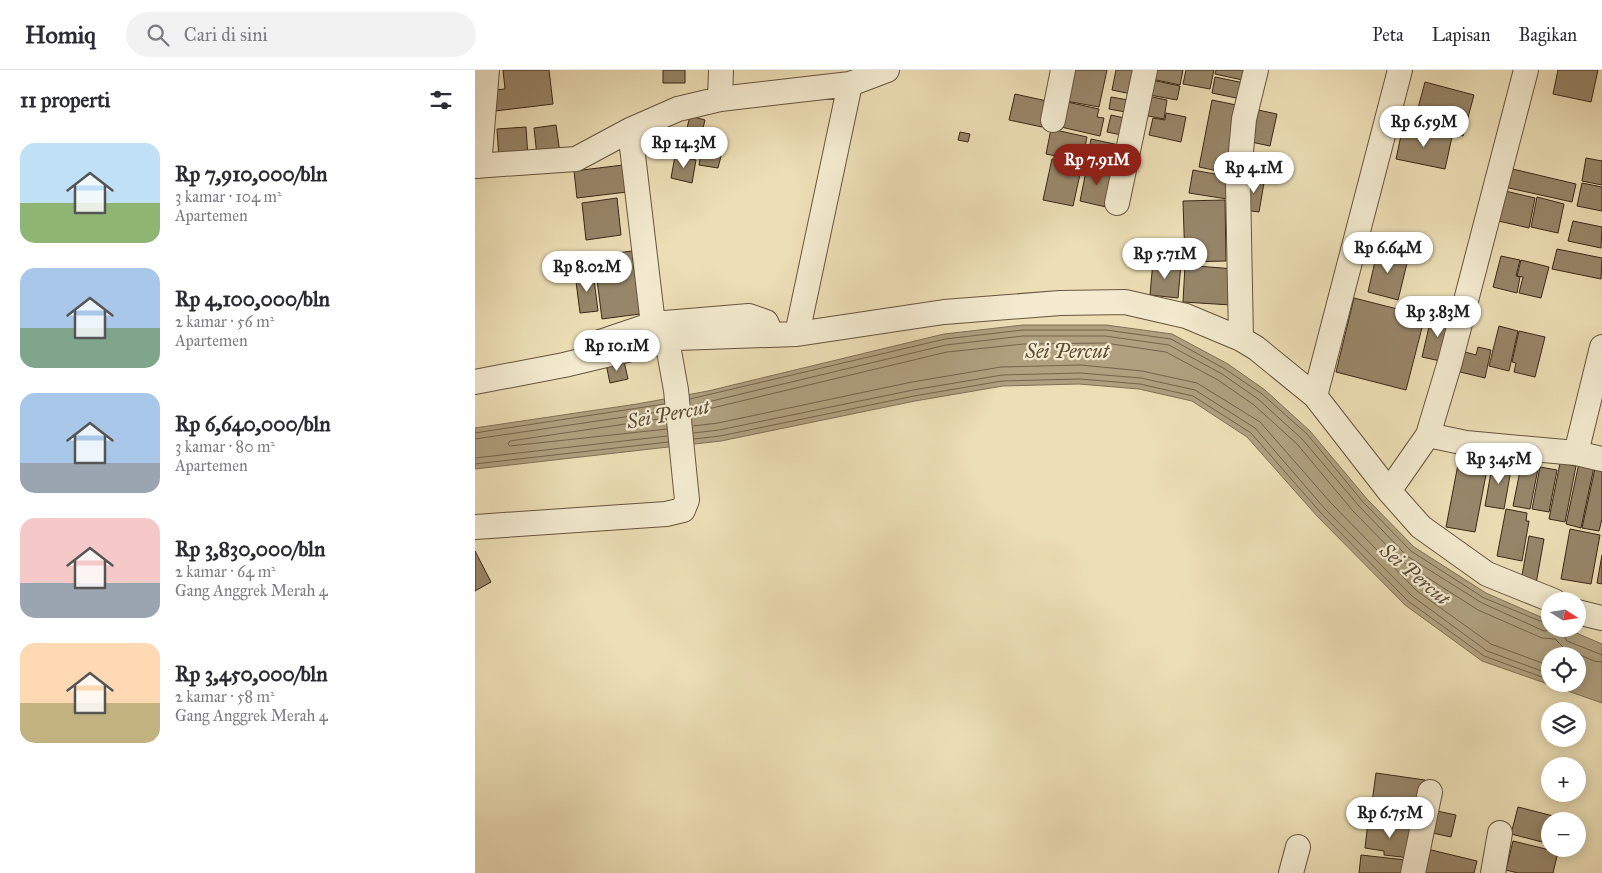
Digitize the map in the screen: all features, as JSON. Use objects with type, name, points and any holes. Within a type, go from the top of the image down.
[{"type":"street","points":[[487,70],[477,166],[576,159],[630,130],[677,109],[721,99],[851,84],[887,70]]},
{"type":"street","points":[[721,70],[721,99]]},
{"type":"street","points":[[1053,120],[1063,70]]},
{"type":"street","points":[[1117,203],[1145,70]]},
{"type":"street","points":[[1241,339],[1238,184],[1244,119],[1256,70]]},
{"type":"street","points":[[1315,396],[1400,70]]},
{"type":"street","points":[[1389,491],[1428,435],[1451,362],[1526,70]]},
{"type":"street","points":[[797,334],[851,84]]},
{"type":"street","points":[[475,527],[677,512],[687,505],[676,390],[660,332],[630,130]]},
{"type":"street","points":[[475,382],[564,366],[660,332],[797,334],[944,312],[1061,304],[1125,302],[1186,316],[1241,339],[1257,348],[1315,396],[1389,491],[1421,527],[1487,574],[1541,596]]},
{"type":"street","points":[[1576,452],[1602,347]]},
{"type":"street","points":[[1428,435],[1466,443],[1576,452],[1602,459]]},
{"type":"street","points":[[1586,614],[1602,618]]},
{"type":"street","points":[[1413,873],[1430,792]]},
{"type":"street","points":[[1493,873],[1500,833]]},
{"type":"street","points":[[1291,873],[1298,847]]},
{"type":"water","name":"Sei Percut","points":[[1023,325],[1106,325],[1172,334],[1228,364],[1265,390],[1310,431],[1367,499],[1414,547],[1486,593],[1541,617],[1541,638],[1586,637],[1602,644],[1602,703],[1571,692],[1586,692],[1586,647],[1541,647],[1541,682],[1482,661],[1405,605],[1317,516],[1247,437],[1192,401],[1139,389],[1079,384],[1003,386],[915,401],[721,441],[475,469],[475,428],[637,404],[708,391],[944,334]]},
{"type":"building","points":[[503,70],[549,70],[553,104],[495,111],[492,90],[505,89]]},
{"type":"building","points":[[663,70],[685,70],[685,83],[663,83]]},
{"type":"building","points":[[1072,70],[1107,70],[1099,107],[1066,101]]},
{"type":"building","points":[[1116,70],[1141,70],[1136,95],[1112,90]]},
{"type":"building","points":[[1149,70],[1183,70],[1180,85],[1147,78]]},
{"type":"building","points":[[1186,70],[1214,70],[1210,89],[1183,84]]},
{"type":"building","points":[[1216,70],[1249,70],[1247,81],[1215,74]]},
{"type":"building","points":[[1558,70],[1598,70],[1591,102],[1553,94]]},
{"type":"building","points":[[1215,77],[1244,83],[1241,99],[1212,93]]},
{"type":"building","points":[[1147,79],[1180,86],[1177,100],[1144,94]]},
{"type":"building","points":[[1425,82],[1474,95],[1463,136],[1414,123]]},
{"type":"building","points":[[1015,94],[1047,101],[1042,127],[1009,120]]},
{"type":"building","points":[[1142,95],[1167,100],[1164,119],[1138,114]]},
{"type":"building","points":[[1111,97],[1134,101],[1131,113],[1109,109]]},
{"type":"building","points":[[1212,100],[1241,106],[1228,173],[1199,167]]},
{"type":"building","points":[[1067,102],[1099,109],[1097,117],[1104,118],[1100,136],[1061,127]]},
{"type":"building","points":[[1258,110],[1277,114],[1270,146],[1251,142]]},
{"type":"building","points":[[1166,113],[1186,117],[1181,142],[1149,135],[1153,118],[1165,120]]},
{"type":"building","points":[[1111,115],[1129,119],[1126,136],[1107,132]]},
{"type":"building","points":[[690,116],[705,120],[696,156],[681,152]]},
{"type":"building","points":[[556,125],[560,153],[537,156],[534,128]]},
{"type":"building","points":[[1403,126],[1452,137],[1445,169],[1396,159]]},
{"type":"building","points":[[526,127],[528,158],[499,160],[497,129]]},
{"type":"building","points":[[1051,129],[1087,137],[1082,161],[1046,154]]},
{"type":"building","points":[[960,132],[970,134],[968,142],[958,140]]},
{"type":"building","points":[[1091,139],[1119,145],[1114,168],[1087,161]]},
{"type":"building","points":[[701,152],[721,156],[718,168],[699,165]]},
{"type":"building","points":[[675,156],[696,160],[692,183],[671,178]]},
{"type":"building","points":[[1586,158],[1602,161],[1602,185],[1582,181]]},
{"type":"building","points":[[1052,159],[1082,165],[1073,206],[1043,200]]},
{"type":"building","points":[[623,165],[627,192],[577,198],[574,171]]},
{"type":"building","points":[[1087,166],[1114,171],[1106,207],[1080,201]]},
{"type":"building","points":[[1504,167],[1576,184],[1572,202],[1500,186]]},
{"type":"building","points":[[1193,170],[1231,177],[1227,199],[1189,193]]},
{"type":"building","points":[[1250,175],[1265,177],[1259,212],[1244,210]]},
{"type":"building","points":[[1582,183],[1602,187],[1602,211],[1577,206]]},
{"type":"building","points":[[1501,190],[1535,198],[1529,228],[1494,220]]},
{"type":"building","points":[[1537,197],[1564,204],[1558,233],[1531,227]]},
{"type":"building","points":[[617,198],[621,235],[586,240],[582,203]]},
{"type":"building","points":[[1225,200],[1226,261],[1185,262],[1183,201]]},
{"type":"building","points":[[1573,221],[1602,227],[1601,248],[1568,241]]},
{"type":"building","points":[[1378,248],[1409,255],[1398,300],[1368,292]]},
{"type":"building","points":[[1557,249],[1602,258],[1601,279],[1552,269]]},
{"type":"building","points":[[632,251],[640,314],[602,319],[594,256]]},
{"type":"building","points":[[1501,256],[1520,260],[1516,276],[1520,277],[1517,293],[1493,287]]},
{"type":"building","points":[[1521,260],[1549,267],[1541,298],[1519,293],[1523,277],[1517,276]]},
{"type":"building","points":[[1153,261],[1181,264],[1178,298],[1150,295]]},
{"type":"building","points":[[1185,265],[1234,269],[1231,305],[1183,302]]},
{"type":"building","points":[[593,272],[598,311],[580,313],[575,274]]},
{"type":"building","points":[[1354,298],[1425,316],[1406,390],[1336,372]]},
{"type":"building","points":[[1432,314],[1455,319],[1445,362],[1422,357]]},
{"type":"building","points":[[1499,326],[1518,331],[1509,371],[1489,366]]},
{"type":"building","points":[[1519,331],[1545,337],[1535,377],[1514,372],[1516,363],[1512,362]]},
{"type":"building","points":[[1478,347],[1491,350],[1485,378],[1460,372],[1465,352],[1476,355]]},
{"type":"building","points":[[624,361],[628,379],[610,383],[606,364]]},
{"type":"building","points":[[1460,454],[1489,459],[1475,532],[1446,527]]},
{"type":"building","points":[[1493,461],[1512,464],[1504,509],[1485,506]]},
{"type":"building","points":[[1522,461],[1539,464],[1530,509],[1513,506]]},
{"type":"building","points":[[1560,463],[1576,466],[1565,522],[1549,519]]},
{"type":"building","points":[[1579,463],[1594,467],[1581,528],[1566,524]]},
{"type":"building","points":[[1596,464],[1602,466],[1602,519],[1599,531],[1582,528]]},
{"type":"building","points":[[1540,467],[1557,470],[1549,512],[1532,509]]},
{"type":"building","points":[[1506,509],[1527,513],[1526,521],[1529,521],[1522,561],[1497,556]]},
{"type":"building","points":[[1570,529],[1600,535],[1591,584],[1561,579]]},
{"type":"building","points":[[1529,536],[1544,539],[1536,584],[1521,581]]},
{"type":"building","points":[[475,551],[491,582],[475,591]]},
{"type":"building","points":[[1602,555],[1602,584],[1597,583]]},
{"type":"building","points":[[1376,773],[1425,780],[1420,816],[1408,814],[1407,822],[1370,817]]},
{"type":"building","points":[[1518,807],[1541,813],[1541,842],[1511,834]]},
{"type":"building","points":[[1432,810],[1456,815],[1451,837],[1428,832]]},
{"type":"building","points":[[1368,822],[1413,826],[1410,858],[1384,855],[1384,851],[1365,848]]},
{"type":"building","points":[[1513,841],[1541,848],[1541,857],[1557,857],[1553,873],[1518,873],[1506,870]]},
{"type":"building","points":[[1427,849],[1477,861],[1474,873],[1421,873]]},
{"type":"building","points":[[1361,855],[1406,860],[1405,873],[1359,873]]}]
